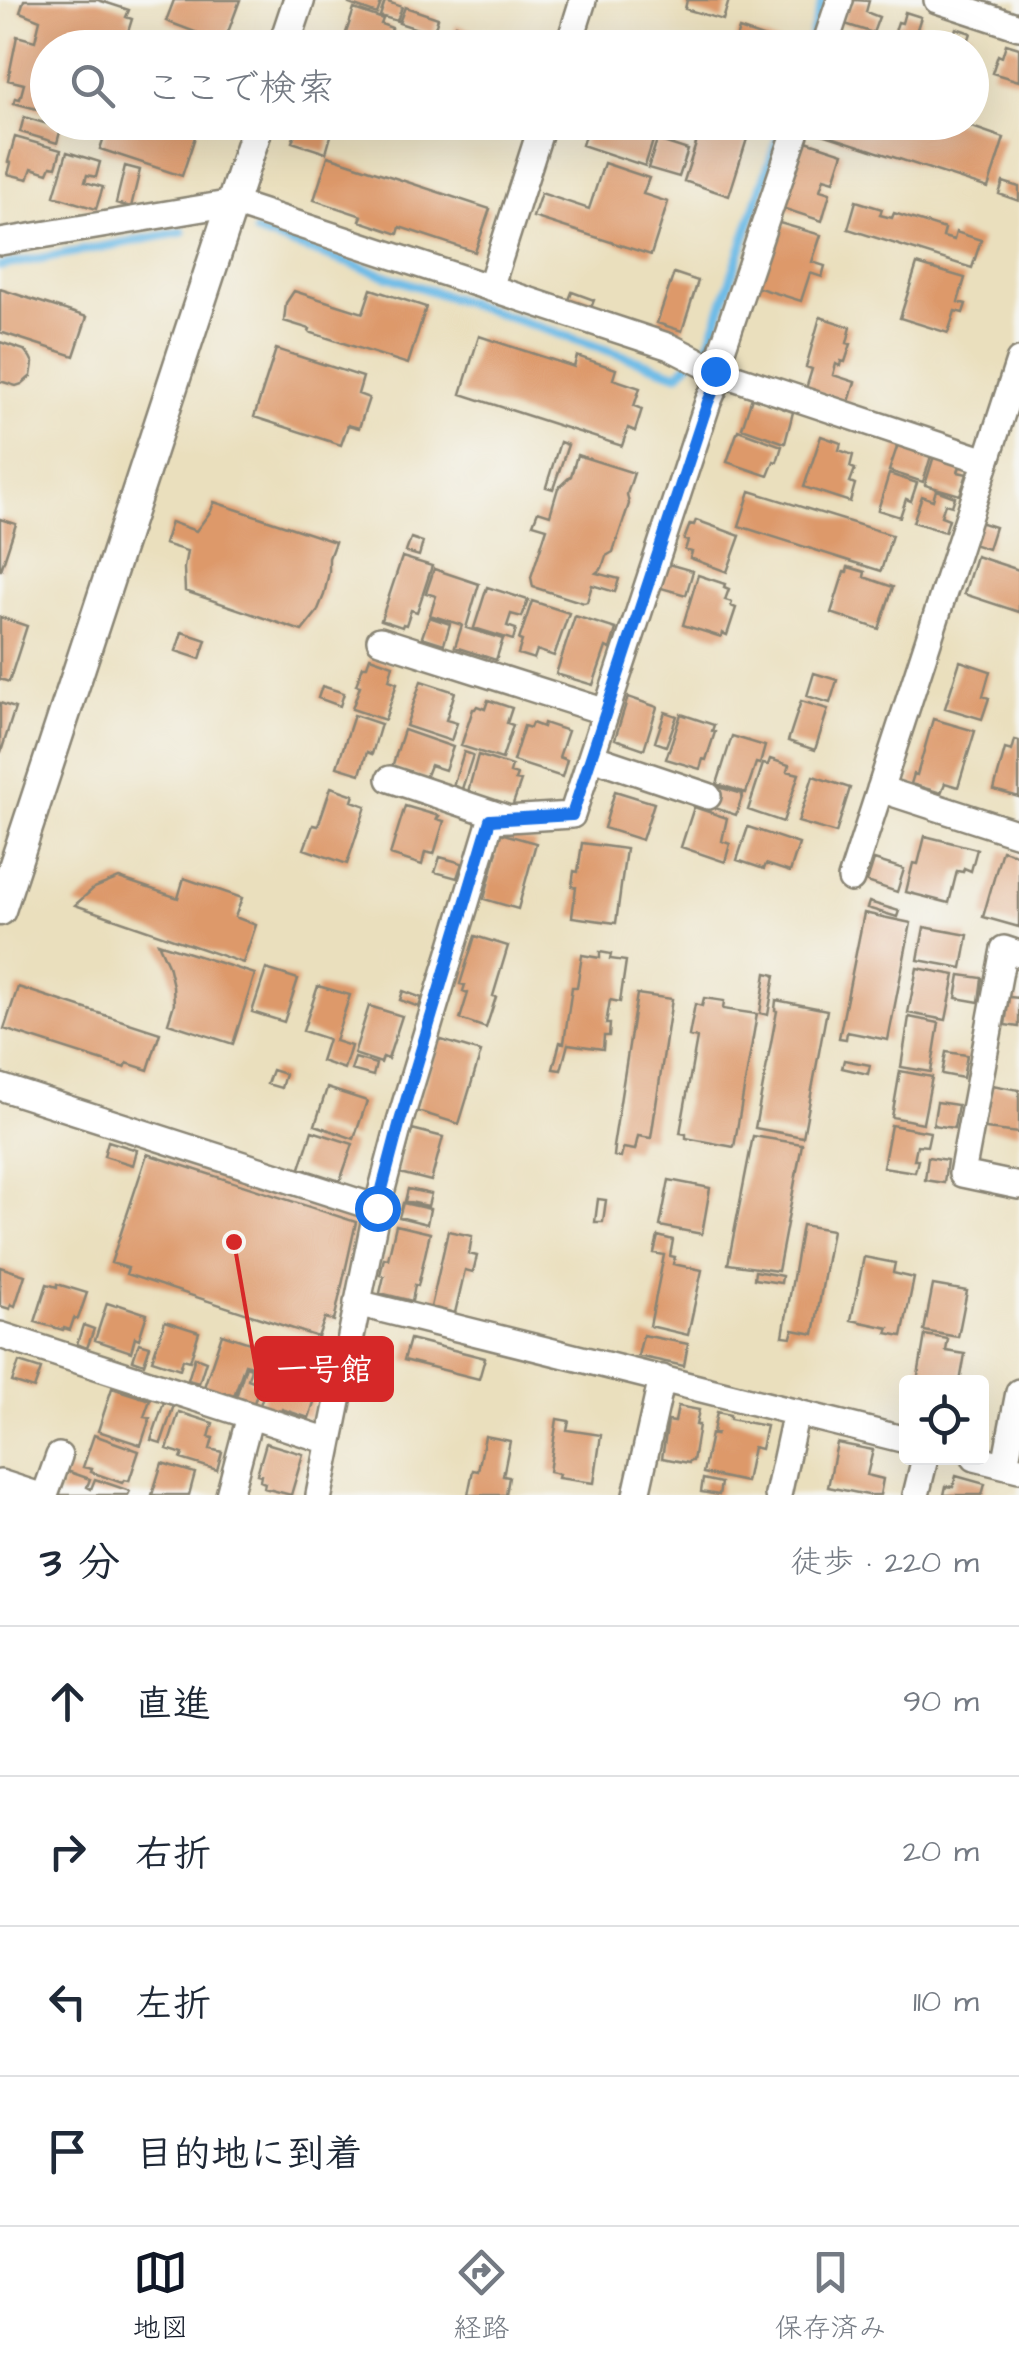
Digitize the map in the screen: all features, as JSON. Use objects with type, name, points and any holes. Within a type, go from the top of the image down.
[{"type":"street","points":[[289,30],[299,0]]},
{"type":"street","points":[[574,30],[583,0]]},
{"type":"street","points":[[830,30],[840,0]]},
{"type":"street","points":[[938,0],[1019,27]]},
{"type":"street","points":[[0,910],[253,140]]},
{"type":"street","points":[[490,288],[537,140]]},
{"type":"street","points":[[319,1495],[377,1208],[490,820],[572,815],[793,140]]},
{"type":"street","points":[[0,242],[233,203],[675,350],[716,371],[986,460]]},
{"type":"street","points":[[851,878],[1019,361]]},
{"type":"street","points":[[380,640],[606,712]]},
{"type":"street","points":[[592,757],[708,796]]},
{"type":"street","points":[[390,780],[510,819]]},
{"type":"street","points":[[880,789],[1019,834]]},
{"type":"street","points":[[1019,954],[1004,949],[962,1174],[1019,1186]]},
{"type":"street","points":[[0,1086],[377,1208]]},
{"type":"street","points":[[358,1303],[899,1438]]},
{"type":"street","points":[[0,1336],[329,1441]]},
{"type":"street","points":[[636,1495],[662,1378]]},
{"type":"street","points":[[1012,1467],[1019,1392]]},
{"type":"street","points":[[778,1495],[796,1412]]},
{"type":"street","points":[[229,1495],[250,1416]]},
{"type":"street","points":[[45,1495],[59,1456]]},
{"type":"street","points":[[916,1495],[923,1465]]},
{"type":"street","points":[[0,1483],[37,1495]]},
{"type":"building","points":[[24,0],[98,0],[129,10],[126,17],[132,19],[129,30],[38,30],[40,20],[20,12]]},
{"type":"building","points":[[174,0],[240,0],[229,30],[190,30],[166,21]]},
{"type":"building","points":[[350,0],[382,0],[377,14],[349,4]]},
{"type":"building","points":[[687,0],[729,0],[723,20],[685,9]]},
{"type":"building","points":[[854,0],[869,1],[866,12],[879,17],[874,30],[842,23],[848,6],[852,7]]},
{"type":"building","points":[[385,1],[402,7],[397,21],[380,16]]},
{"type":"building","points":[[405,7],[438,18],[434,30],[399,23]]},
{"type":"building","points":[[354,9],[383,19],[381,24],[392,28],[391,30],[347,30]]},
{"type":"building","points":[[905,12],[921,17],[917,29],[920,30],[895,30],[898,22],[902,23]]},
{"type":"building","points":[[17,36],[30,40],[30,107],[14,103],[15,98],[20,99],[24,84],[8,80]]},
{"type":"building","points":[[1006,44],[1019,48],[1019,81],[992,73]]},
{"type":"building","points":[[24,117],[30,119],[30,135],[20,132]]},
{"type":"building","points":[[989,133],[1004,138],[988,188],[841,140],[989,140]]},
{"type":"building","points":[[15,137],[61,150],[56,167],[51,166],[48,173],[32,168],[28,179],[8,174]]},
{"type":"building","points":[[103,140],[194,140],[182,176],[100,149]]},
{"type":"building","points":[[293,140],[330,140],[326,153]]},
{"type":"building","points":[[584,140],[653,140],[645,166],[582,145]]},
{"type":"building","points":[[657,140],[688,150],[679,177],[648,168]]},
{"type":"building","points":[[697,140],[747,140],[729,196],[684,181]]},
{"type":"building","points":[[803,140],[843,153],[834,181],[824,178],[820,190],[830,193],[822,221],[782,208]]},
{"type":"building","points":[[67,152],[100,162],[96,177],[87,175],[85,182],[103,187],[96,209],[54,196]]},
{"type":"building","points":[[328,156],[490,209],[475,252],[400,227],[398,234],[360,221],[362,216],[314,200]]},
{"type":"building","points":[[604,163],[649,178],[643,194],[668,202],[651,255],[533,217],[541,193],[589,209]]},
{"type":"building","points":[[125,166],[140,170],[131,207],[116,203]]},
{"type":"building","points":[[1003,182],[1019,187],[1019,201],[999,194]]},
{"type":"building","points":[[856,201],[882,209],[880,215],[892,218],[894,213],[945,229],[943,237],[954,240],[956,232],[981,240],[972,268],[848,229]]},
{"type":"building","points":[[776,222],[821,235],[812,262],[825,266],[822,277],[810,273],[801,301],[756,287]]},
{"type":"building","points":[[917,264],[965,278],[958,302],[966,304],[963,313],[955,311],[948,333],[900,318]]},
{"type":"building","points":[[674,273],[698,281],[682,331],[657,323]]},
{"type":"building","points":[[0,289],[87,317],[74,356],[0,332]]},
{"type":"building","points":[[371,289],[426,307],[408,364],[284,321],[286,303],[294,291],[363,313]]},
{"type":"building","points":[[572,292],[594,300],[591,308],[569,300]]},
{"type":"building","points":[[820,317],[851,327],[845,362],[836,364],[833,375],[855,382],[849,402],[806,389],[812,369],[806,367]]},
{"type":"building","points":[[479,336],[574,367],[577,356],[616,369],[613,379],[640,388],[634,406],[642,409],[635,431],[628,428],[622,446],[461,394]]},
{"type":"building","points":[[0,342],[24,350],[30,357],[31,376],[22,384],[0,381]]},
{"type":"building","points":[[276,349],[363,377],[358,394],[369,398],[359,428],[348,425],[341,445],[254,417]]},
{"type":"building","points":[[752,397],[793,412],[785,443],[742,428]]},
{"type":"building","points":[[738,430],[782,446],[768,476],[727,462]]},
{"type":"building","points":[[821,436],[841,443],[839,450],[853,455],[850,467],[855,469],[850,482],[855,484],[850,502],[804,487]]},
{"type":"building","points":[[560,442],[568,445],[553,489],[546,487]]},
{"type":"building","points":[[898,444],[931,456],[923,482],[889,471]]},
{"type":"building","points":[[577,455],[634,473],[627,494],[629,504],[613,552],[596,573],[619,579],[615,592],[592,585],[584,603],[533,587],[531,577],[547,528],[533,524],[538,511],[550,515],[558,488],[571,476]]},
{"type":"building","points":[[934,456],[961,464],[958,472],[967,474],[960,495],[925,485]]},
{"type":"building","points":[[889,474],[917,483],[900,517],[878,510]]},
{"type":"building","points":[[936,490],[955,497],[952,506],[945,504],[941,516],[949,519],[945,532],[913,522],[922,496],[933,500]]},
{"type":"building","points":[[750,491],[892,535],[881,571],[739,526]]},
{"type":"building","points":[[214,502],[335,542],[324,595],[302,631],[185,591],[187,551],[164,544],[171,522],[196,531]]},
{"type":"building","points":[[0,519],[16,524],[1,570],[0,570]]},
{"type":"building","points":[[696,520],[740,536],[727,572],[690,558],[692,552],[685,550],[688,541],[684,540],[690,524],[694,525]]},
{"type":"building","points":[[979,522],[995,527],[988,549],[972,544]]},
{"type":"building","points":[[411,538],[423,542],[419,556],[406,552]]},
{"type":"building","points":[[976,556],[1019,570],[1019,612],[964,594]]},
{"type":"building","points":[[402,557],[432,566],[417,612],[411,610],[402,627],[381,620]]},
{"type":"building","points":[[668,564],[693,571],[686,595],[661,588]]},
{"type":"building","points":[[848,567],[893,587],[879,629],[831,613]]},
{"type":"building","points":[[434,569],[479,584],[466,628],[503,639],[496,660],[455,647],[462,625],[430,615],[436,596],[426,593]]},
{"type":"building","points":[[698,575],[729,589],[725,600],[736,608],[727,635],[722,633],[721,637],[683,625]]},
{"type":"building","points":[[487,587],[528,600],[522,617],[511,614],[507,626],[516,629],[513,640],[474,628]]},
{"type":"building","points":[[532,601],[569,613],[554,656],[537,650],[534,659],[518,654]]},
{"type":"building","points":[[575,616],[616,629],[593,685],[556,674]]},
{"type":"building","points":[[0,617],[27,626],[9,682],[0,679]]},
{"type":"building","points":[[429,617],[450,624],[444,644],[422,637]]},
{"type":"building","points":[[182,632],[206,640],[200,659],[176,651]]},
{"type":"building","points":[[370,657],[393,665],[389,680],[397,683],[385,720],[352,709],[360,686],[356,685]]},
{"type":"building","points":[[960,661],[990,671],[983,696],[989,698],[982,719],[945,708]]},
{"type":"building","points":[[814,673],[837,680],[830,703],[807,696]]},
{"type":"building","points":[[421,681],[455,692],[446,720],[457,723],[451,741],[406,726]]},
{"type":"building","points":[[322,686],[344,693],[340,706],[318,698]]},
{"type":"building","points":[[628,697],[657,707],[644,749],[615,739]]},
{"type":"building","points":[[488,700],[512,708],[507,723],[513,725],[502,759],[461,746],[473,709],[485,709]]},
{"type":"building","points":[[801,701],[828,709],[815,750],[788,741]]},
{"type":"building","points":[[0,703],[15,708],[1,752],[0,752]]},
{"type":"building","points":[[665,712],[677,716],[666,746],[655,742]]},
{"type":"building","points":[[681,714],[714,725],[715,732],[700,769],[666,759]]},
{"type":"building","points":[[354,715],[381,724],[372,754],[367,752],[360,774],[337,767]]},
{"type":"building","points":[[933,719],[975,731],[958,787],[945,783],[941,793],[911,784]]},
{"type":"building","points":[[532,723],[568,731],[559,757],[567,760],[562,777],[513,761],[524,726],[530,728]]},
{"type":"building","points":[[404,730],[453,747],[445,770],[430,765],[425,778],[392,767]]},
{"type":"building","points":[[732,736],[765,746],[746,793],[717,784]]},
{"type":"building","points":[[1015,740],[1019,741],[1019,797],[994,790],[1005,749],[1012,751]]},
{"type":"building","points":[[464,752],[473,755],[462,789],[453,786]]},
{"type":"building","points":[[478,755],[512,766],[510,773],[521,781],[512,807],[468,792]]},
{"type":"building","points":[[770,759],[789,765],[787,771],[799,774],[783,822],[748,810],[763,764],[768,765]]},
{"type":"building","points":[[813,776],[850,788],[836,833],[798,822]]},
{"type":"building","points":[[715,786],[743,794],[736,815],[709,806]]},
{"type":"building","points":[[331,787],[354,795],[352,801],[366,806],[347,864],[304,849],[313,825],[318,826]]},
{"type":"building","points":[[615,791],[654,803],[642,840],[604,828]]},
{"type":"building","points":[[405,806],[444,821],[434,854],[425,852],[422,865],[390,855]]},
{"type":"building","points":[[694,807],[727,818],[722,841],[730,844],[725,862],[681,847]]},
{"type":"building","points":[[748,827],[799,844],[790,872],[737,860]]},
{"type":"building","points":[[500,833],[536,843],[518,909],[484,899]]},
{"type":"building","points":[[925,836],[977,849],[971,871],[957,871],[949,903],[906,892]]},
{"type":"building","points":[[582,843],[626,849],[616,923],[572,917],[574,871],[578,872]]},
{"type":"building","points":[[1002,850],[1019,855],[1019,927],[983,917]]},
{"type":"building","points":[[440,857],[462,863],[457,878],[435,872]]},
{"type":"building","points":[[874,860],[904,869],[897,892],[867,882]]},
{"type":"building","points":[[119,878],[178,898],[184,878],[242,898],[235,917],[256,925],[243,963],[75,905],[94,888]]},
{"type":"building","points":[[869,902],[899,911],[897,917],[867,908]]},
{"type":"building","points":[[864,913],[911,923],[888,1040],[847,1032],[846,1039],[839,1038]]},
{"type":"building","points":[[924,927],[968,935],[962,968],[918,960]]},
{"type":"building","points":[[475,936],[508,946],[486,1028],[460,1019],[468,993],[463,991],[465,985],[460,984]]},
{"type":"building","points":[[158,943],[255,974],[233,1044],[168,1023],[174,1004],[173,986]]},
{"type":"building","points":[[600,952],[611,954],[610,959],[626,961],[620,1002],[610,1000],[606,1024],[610,1024],[609,1036],[604,1036],[603,1049],[568,1044],[561,1070],[553,1069],[560,1042],[564,1043],[572,987],[577,987],[582,955],[600,958]]},
{"type":"building","points":[[917,968],[955,975],[946,1020],[908,1013]]},
{"type":"building","points":[[266,969],[298,979],[284,1022],[252,1012]]},
{"type":"building","points":[[766,973],[775,975],[768,1015],[760,1013]]},
{"type":"building","points":[[960,975],[982,978],[979,1002],[956,998]]},
{"type":"building","points":[[318,986],[350,995],[335,1041],[351,1046],[344,1069],[321,1061],[328,1039],[303,1031]]},
{"type":"building","points":[[18,987],[160,1033],[148,1070],[127,1063],[125,1068],[4,1029]]},
{"type":"building","points":[[403,991],[422,998],[419,1007],[400,1000]]},
{"type":"building","points":[[637,994],[672,999],[651,1138],[638,1136],[635,1150],[623,1148],[621,1158],[614,1156],[613,1147]]},
{"type":"building","points":[[1009,997],[1019,998],[1019,1027],[1005,1025]]},
{"type":"building","points":[[704,998],[724,1001],[723,1009],[757,1014],[734,1147],[686,1138],[686,1134],[680,1133],[697,1038],[689,1036],[695,1004],[702,1006]]},
{"type":"building","points":[[776,1000],[827,1010],[803,1137],[755,1128]]},
{"type":"building","points":[[369,1006],[402,1016],[388,1059],[383,1057],[381,1063],[354,1054]]},
{"type":"building","points":[[909,1017],[939,1023],[931,1072],[901,1067]]},
{"type":"building","points":[[438,1039],[481,1052],[459,1124],[417,1111]]},
{"type":"building","points":[[946,1052],[967,1055],[963,1078],[942,1074]]},
{"type":"building","points":[[355,1058],[376,1064],[373,1076],[351,1070]]},
{"type":"building","points":[[844,1060],[870,1065],[868,1074],[842,1068]]},
{"type":"building","points":[[272,1070],[285,1074],[281,1088],[267,1084]]},
{"type":"building","points":[[900,1071],[932,1077],[923,1123],[892,1117]]},
{"type":"building","points":[[992,1085],[1019,1090],[1019,1133],[985,1129]]},
{"type":"building","points":[[327,1088],[367,1101],[354,1139],[315,1125]]},
{"type":"building","points":[[937,1102],[958,1105],[954,1128],[933,1125]]},
{"type":"building","points":[[891,1125],[930,1132],[927,1146],[917,1145],[915,1172],[883,1167]]},
{"type":"building","points":[[412,1129],[443,1137],[431,1181],[400,1173]]},
{"type":"building","points":[[312,1131],[353,1144],[340,1181],[300,1168]]},
{"type":"building","points":[[753,1136],[802,1144],[778,1271],[728,1264]]},
{"type":"building","points":[[108,1141],[137,1150],[133,1165],[104,1156]]},
{"type":"building","points":[[147,1154],[356,1222],[334,1321],[325,1318],[318,1337],[126,1274],[128,1268],[111,1263]]},
{"type":"building","points":[[928,1157],[947,1160],[944,1183],[925,1180]]},
{"type":"building","points":[[669,1180],[710,1188],[702,1234],[660,1226]]},
{"type":"building","points":[[408,1189],[431,1194],[428,1206],[405,1201]]},
{"type":"building","points":[[598,1199],[606,1200],[603,1222],[595,1222]]},
{"type":"building","points":[[403,1203],[430,1209],[427,1224],[399,1217]]},
{"type":"building","points":[[396,1225],[430,1233],[412,1301],[380,1293],[384,1258],[388,1259]]},
{"type":"building","points":[[802,1225],[832,1230],[814,1334],[793,1330],[791,1337],[783,1336]]},
{"type":"building","points":[[448,1231],[472,1236],[469,1254],[477,1256],[473,1272],[465,1270],[455,1313],[431,1307]]},
{"type":"building","points":[[658,1236],[673,1240],[673,1264],[702,1270],[688,1335],[650,1326],[664,1255],[654,1253]]},
{"type":"building","points":[[864,1257],[895,1263],[893,1273],[914,1278],[902,1336],[887,1333],[889,1328],[851,1320]]},
{"type":"building","points":[[0,1267],[25,1275],[15,1306],[11,1304],[10,1309],[0,1306]]},
{"type":"building","points":[[755,1271],[782,1276],[781,1283],[754,1279]]},
{"type":"building","points":[[47,1284],[87,1293],[70,1330],[35,1322]]},
{"type":"building","points":[[933,1285],[967,1291],[958,1337],[924,1331]]},
{"type":"building","points":[[107,1303],[147,1314],[131,1352],[95,1340]]},
{"type":"building","points":[[165,1321],[199,1332],[190,1361],[183,1359],[180,1369],[152,1360]]},
{"type":"building","points":[[83,1325],[94,1329],[87,1348],[77,1344]]},
{"type":"building","points":[[222,1334],[258,1349],[253,1366],[245,1364],[234,1396],[204,1387]]},
{"type":"building","points":[[643,1335],[688,1344],[684,1366],[638,1356]]},
{"type":"building","points":[[925,1335],[948,1339],[946,1351],[965,1354],[961,1375],[918,1375]]},
{"type":"building","points":[[410,1339],[485,1358],[479,1379],[404,1360]]},
{"type":"building","points":[[139,1343],[150,1346],[144,1364],[133,1360]]},
{"type":"building","points":[[277,1352],[325,1368],[309,1418],[260,1405]]},
{"type":"building","points":[[195,1357],[206,1361],[199,1383],[188,1380]]},
{"type":"building","points":[[19,1362],[41,1369],[34,1389],[12,1382]]},
{"type":"building","points":[[246,1366],[251,1368],[248,1379],[260,1384],[254,1403],[236,1397]]},
{"type":"building","points":[[112,1388],[150,1400],[144,1417],[150,1418],[141,1445],[98,1431]]},
{"type":"building","points":[[164,1402],[174,1405],[161,1443],[151,1440]]},
{"type":"building","points":[[678,1406],[699,1410],[693,1461],[689,1463],[662,1458],[668,1421],[675,1422]]},
{"type":"building","points":[[179,1412],[213,1423],[210,1449],[222,1452],[217,1470],[181,1459],[183,1454],[167,1449]]},
{"type":"building","points":[[717,1412],[730,1415],[730,1419],[766,1426],[761,1449],[753,1447],[746,1482],[703,1473],[711,1434],[717,1433],[713,1432]]},
{"type":"building","points":[[557,1419],[569,1421],[567,1430],[601,1435],[594,1483],[558,1478],[559,1474],[549,1472]]},
{"type":"building","points":[[94,1435],[139,1451],[129,1481],[122,1483],[83,1467]]},
{"type":"building","points":[[485,1436],[510,1441],[503,1476],[509,1477],[506,1495],[468,1495]]},
{"type":"building","points":[[266,1443],[303,1454],[291,1495],[264,1488],[265,1483],[260,1481],[261,1475],[257,1474]]},
{"type":"building","points":[[837,1443],[873,1450],[867,1475],[883,1479],[880,1495],[828,1487]]},
{"type":"building","points":[[162,1463],[195,1473],[189,1495],[152,1495]]},
{"type":"building","points":[[67,1471],[90,1479],[87,1487],[91,1489],[95,1479],[130,1491],[128,1495],[59,1495]]},
{"type":"building","points":[[956,1476],[985,1484],[982,1495],[944,1495],[946,1486],[953,1487]]},
{"type":"building","points":[[703,1479],[721,1483],[719,1495],[701,1492]]},
{"type":"waterway","points":[[814,30],[823,0]]},
{"type":"waterway","points":[[256,232],[678,374],[710,342],[777,140]]},
{"type":"waterway","points":[[0,266],[182,232]]},
{"type":"place","name":"一号館","points":[[234,1242]]},
{"type":"route","points":[[377,1208],[490,820],[572,815],[708,402],[721,373],[715,371]]}]
